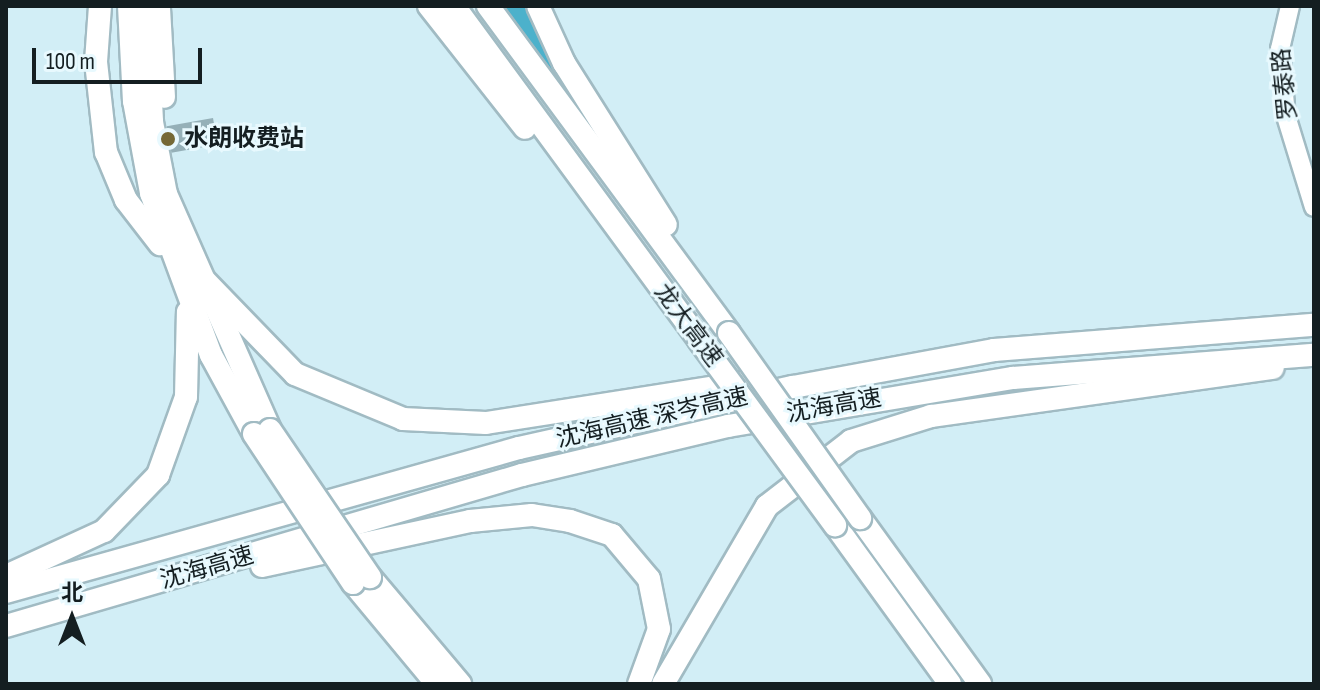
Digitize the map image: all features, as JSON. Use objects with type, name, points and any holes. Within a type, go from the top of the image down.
[{"type":"highway","points":[[100,6],[96,62],[106,152],[126,200],[184,260]]},
{"type":"highway","points":[[129,6],[139,144],[195,285],[262,432],[437,684]]},
{"type":"highway","points":[[146,6],[158,158],[184,260]]},
{"type":"highway","points":[[160,6],[167,140],[184,260]]},
{"type":"highway","points":[[429,6],[651,275]]},
{"type":"highway","name":"龙大高速","points":[[454,6],[950,684]]},
{"type":"highway","name":"龙大高速","points":[[488,6],[729,333],[980,684]]},
{"type":"highway","points":[[538,6],[564,63],[729,333]]},
{"type":"highway","points":[[195,285],[295,374],[365,408],[442,423],[536,417],[929,351],[994,350]]},
{"type":"highway","points":[[6,576],[104,531],[158,475],[186,397],[195,285]]},
{"type":"highway","name":"沈海高速 深岑高速","points":[[6,592],[519,448],[994,350],[1314,325]]},
{"type":"highway","points":[[663,684],[759,516],[851,441],[945,413],[1314,357]]},
{"type":"highway","name":"沈海高速","points":[[43,616],[522,475],[797,412],[1013,378],[1314,357]]},
{"type":"highway","points":[[6,626],[406,532],[532,515],[612,535],[649,579],[659,629],[639,684]]},
{"type":"highway","points":[[362,580],[460,684]]},
{"type":"street","name":"罗泰路","points":[[1290,6],[1280,49],[1286,116],[1314,207]]},
{"type":"shaded area","points":[[503,6],[529,6],[585,124],[551,72]]},
{"type":"building","points":[[213,118],[218,145],[171,153],[167,126]]},
{"type":"place","name":"水朗收费站","points":[[168,139]]}]
